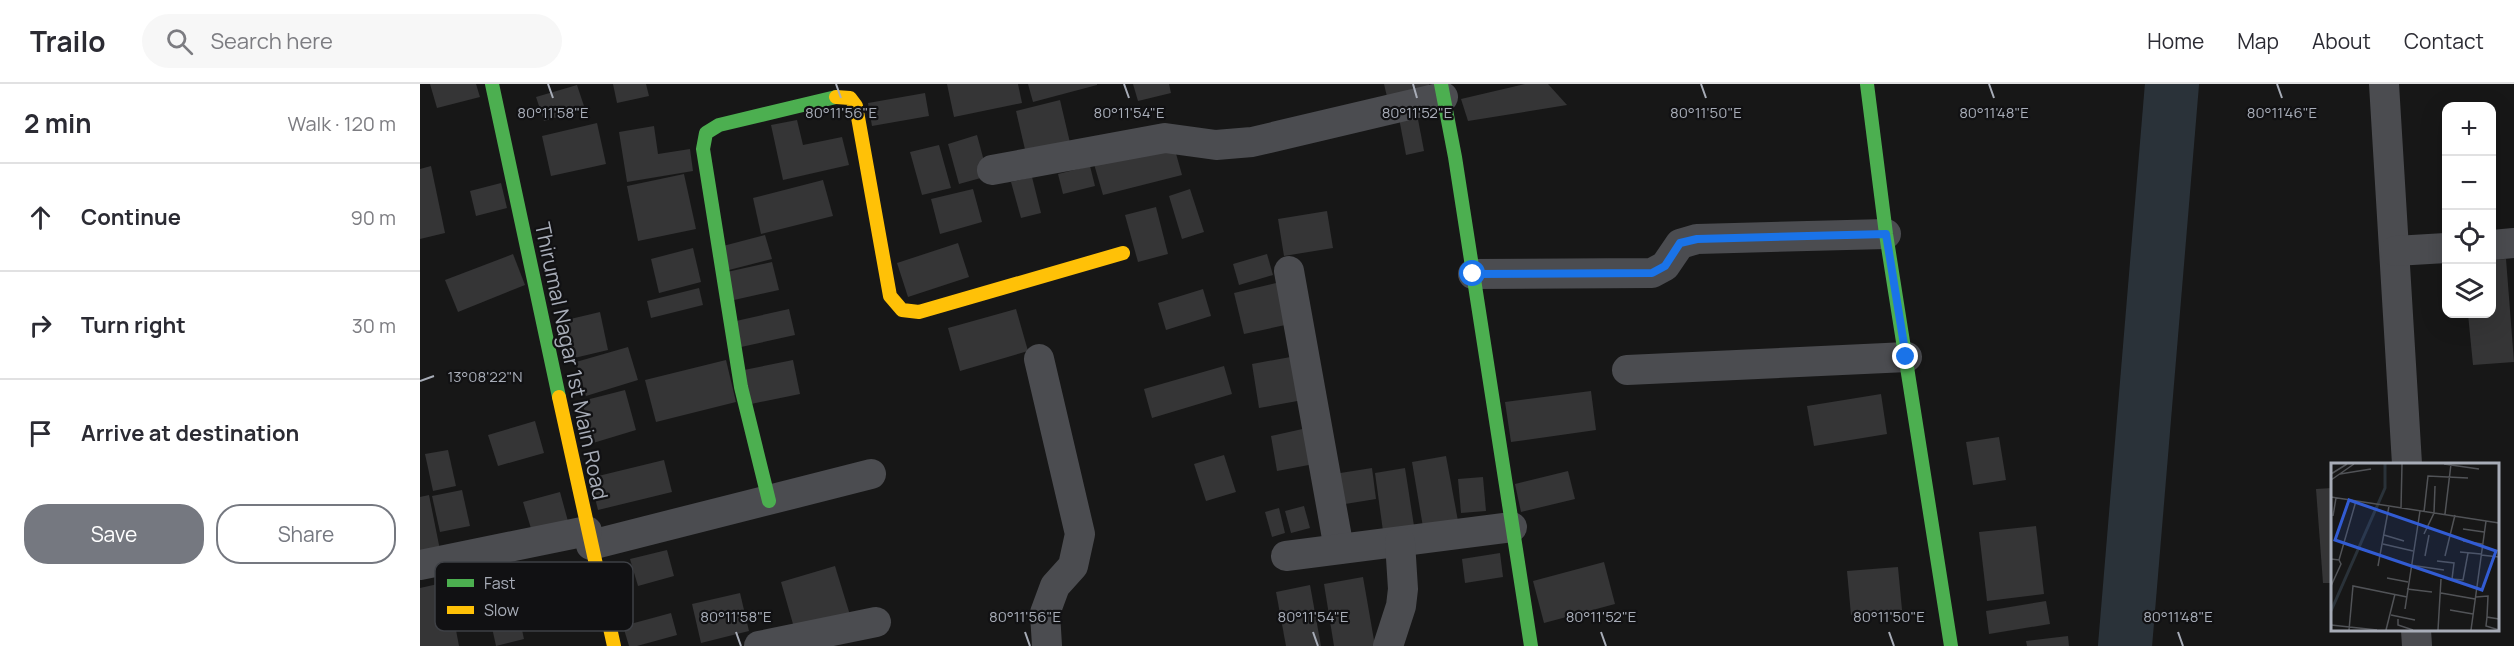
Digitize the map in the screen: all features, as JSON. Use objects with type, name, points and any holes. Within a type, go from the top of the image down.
[{"type":"street","name":"Thirumal Nagar 1st Main Road","points":[[492,84],[595,562]]},
{"type":"street","points":[[1867,84],[1886,234],[1951,646]]},
{"type":"street","points":[[2384,84],[2407,463]]},
{"type":"street","points":[[769,501],[739,375],[703,149],[706,133],[719,126],[857,91],[856,106],[890,296],[902,310],[919,312],[1123,253]]},
{"type":"street","points":[[992,170],[1165,138],[1216,145],[1252,142],[1442,91],[1531,646]]},
{"type":"street","points":[[1473,274],[1652,273],[1665,266],[1680,243],[1697,239],[1886,234]]},
{"type":"street","points":[[2496,245],[2514,243]]},
{"type":"street","points":[[2395,251],[2442,248]]},
{"type":"street","points":[[1289,271],[1339,549]]},
{"type":"street","points":[[1627,370],[1906,357]]},
{"type":"street","points":[[1039,359],[1080,534],[1073,566],[1055,586],[1045,613],[1047,646]]},
{"type":"street","points":[[439,562],[589,538],[769,501],[871,474]]},
{"type":"street","points":[[1286,556],[1512,527]]},
{"type":"street","points":[[1388,646],[1401,606],[1403,589],[1400,542]]},
{"type":"street","points":[[420,565],[435,563]]},
{"type":"street","points":[[759,646],[876,622]]},
{"type":"street","name":"Thirumal Nagar 1st Main Road","points":[[611,631],[614,646]]},
{"type":"street","points":[[2416,631],[2417,646]]},
{"type":"building","points":[[430,84],[476,84],[480,97],[437,108]]},
{"type":"building","points":[[613,84],[646,84],[649,96],[617,103]]},
{"type":"building","points":[[947,84],[1018,84],[1022,103],[954,117]]},
{"type":"building","points":[[1028,84],[1097,84],[1097,85],[1033,102]]},
{"type":"building","points":[[1133,84],[1169,84],[1171,93],[1138,101]]},
{"type":"building","points":[[1384,84],[1429,84],[1431,92],[1388,101]]},
{"type":"building","points":[[1525,84],[1548,84],[1567,105],[1468,121],[1461,99]]},
{"type":"building","points":[[577,85],[585,109],[544,121],[536,97]]},
{"type":"building","points":[[925,93],[929,116],[872,126],[868,103]]},
{"type":"building","points":[[1060,100],[1071,147],[1027,158],[1016,111]]},
{"type":"building","points":[[1417,114],[1424,151],[1406,155],[1399,118]]},
{"type":"building","points":[[797,120],[803,145],[842,137],[849,165],[783,180],[771,125]]},
{"type":"building","points":[[597,123],[606,164],[551,176],[542,136]]},
{"type":"building","points":[[654,126],[658,154],[690,149],[693,171],[627,182],[619,132]]},
{"type":"building","points":[[977,135],[988,176],[959,184],[948,144]]},
{"type":"building","points":[[1173,143],[1182,175],[1103,195],[1094,164]]},
{"type":"building","points":[[939,145],[951,188],[922,195],[910,152]]},
{"type":"building","points":[[431,166],[445,233],[420,239],[420,169]]},
{"type":"building","points":[[1090,166],[1095,186],[1063,194],[1058,174]]},
{"type":"building","points":[[684,174],[696,229],[638,241],[627,186]]},
{"type":"building","points":[[1032,177],[1041,213],[1021,218],[1011,182]]},
{"type":"building","points":[[823,180],[833,216],[761,234],[753,198]]},
{"type":"building","points":[[501,183],[507,208],[476,216],[470,191]]},
{"type":"building","points":[[973,189],[982,222],[940,234],[931,199]]},
{"type":"building","points":[[1190,189],[1204,232],[1182,239],[1169,196]]},
{"type":"building","points":[[1156,207],[1168,254],[1138,262],[1125,215]]},
{"type":"building","points":[[1327,211],[1333,248],[1284,256],[1278,219]]},
{"type":"building","points":[[765,235],[772,259],[729,270],[723,246]]},
{"type":"building","points":[[958,243],[969,277],[908,297],[897,263]]},
{"type":"building","points":[[693,248],[701,282],[659,293],[651,259]]},
{"type":"building","points":[[513,254],[525,285],[458,312],[445,280]]},
{"type":"building","points":[[1267,254],[1273,275],[1239,285],[1233,264]]},
{"type":"building","points":[[2506,259],[2514,362],[2473,365],[2468,318],[2496,318],[2496,260]]},
{"type":"building","points":[[772,262],[779,290],[734,300],[727,272]]},
{"type":"building","points":[[1280,282],[1290,324],[1244,334],[1234,293]]},
{"type":"building","points":[[699,288],[703,305],[651,318],[647,301]]},
{"type":"building","points":[[1203,289],[1211,316],[1166,330],[1158,303]]},
{"type":"building","points":[[789,309],[795,335],[741,347],[736,321]]},
{"type":"building","points":[[1016,309],[1028,351],[960,371],[948,328]]},
{"type":"building","points":[[600,312],[608,350],[570,359],[562,321]]},
{"type":"building","points":[[628,347],[638,380],[586,396],[576,362]]},
{"type":"building","points":[[1296,356],[1303,400],[1259,408],[1252,364]]},
{"type":"building","points":[[726,360],[736,402],[656,422],[645,380]]},
{"type":"building","points":[[793,360],[800,394],[751,404],[744,370]]},
{"type":"building","points":[[1224,366],[1232,394],[1152,418],[1144,389]]},
{"type":"building","points":[[625,390],[636,430],[593,443],[582,401]]},
{"type":"building","points":[[1591,391],[1596,430],[1511,442],[1505,402]]},
{"type":"building","points":[[1881,394],[1887,434],[1814,446],[1807,406]]},
{"type":"building","points":[[535,421],[544,453],[498,466],[488,435]]},
{"type":"building","points":[[1307,428],[1314,464],[1277,471],[1271,436]]},
{"type":"building","points":[[1999,437],[2006,480],[1973,485],[1966,442]]},
{"type":"building","points":[[448,450],[456,486],[433,491],[425,454]]},
{"type":"building","points":[[1224,455],[1236,492],[1206,501],[1194,464]]},
{"type":"building","points":[[1446,456],[1458,521],[1423,527],[1412,462]]},
{"type":"building","points":[[664,460],[672,492],[598,510],[590,478]]},
{"type":"building","points":[[1372,468],[1376,499],[1339,505],[1334,474]]},
{"type":"building","points":[[1405,468],[1414,526],[1383,531],[1375,473]]},
{"type":"building","points":[[1568,471],[1575,499],[1521,512],[1515,484]]},
{"type":"building","points":[[1483,477],[1486,511],[1461,513],[1458,479]]},
{"type":"building","points":[[2331,488],[2331,583],[2323,583],[2316,489]]},
{"type":"building","points":[[462,490],[470,526],[440,532],[432,496]]},
{"type":"building","points":[[560,492],[569,525],[533,535],[523,502]]},
{"type":"building","points":[[429,495],[440,550],[420,554],[420,497]]},
{"type":"building","points":[[1304,506],[1310,528],[1291,533],[1285,511]]},
{"type":"building","points":[[1279,508],[1285,533],[1272,537],[1265,512]]},
{"type":"building","points":[[2036,526],[2044,594],[1987,601],[1979,532]]},
{"type":"building","points":[[667,550],[674,576],[638,586],[633,562],[630,559]]},
{"type":"building","points":[[1500,553],[1503,577],[1465,583],[1462,559]]},
{"type":"building","points":[[1604,562],[1615,604],[1544,623],[1533,581]]},
{"type":"building","points":[[835,566],[850,615],[795,631],[781,582]]},
{"type":"building","points":[[1898,567],[1902,610],[1851,615],[1847,571]]},
{"type":"building","points":[[1363,577],[1375,646],[1334,646],[1324,584]]},
{"type":"building","points":[[435,585],[435,631],[456,631],[459,646],[420,646],[420,588]]},
{"type":"building","points":[[1310,585],[1321,646],[1286,646],[1276,592]]},
{"type":"building","points":[[740,593],[749,631],[701,643],[692,604]]},
{"type":"building","points":[[2046,601],[2050,624],[1989,634],[1986,611]]},
{"type":"building","points":[[671,613],[677,635],[629,646],[624,631],[633,631],[633,623]]},
{"type":"building","points":[[493,631],[522,631],[524,639],[496,646]]},
{"type":"building","points":[[2068,636],[2069,646],[2027,646],[2026,641]]},
{"type":"waterway","points":[[2125,646],[2172,84]]},
{"type":"traffic: fast","points":[[492,84],[559,397]]},
{"type":"traffic: fast","points":[[1441,84],[1455,157],[1531,646]]},
{"type":"traffic: fast","points":[[1867,84],[1886,234],[1951,646]]},
{"type":"traffic: fast","points":[[769,501],[741,387],[703,149],[706,133],[719,125],[836,97]]},
{"type":"traffic: slow","points":[[836,97],[850,98],[856,106],[890,296],[902,310],[919,312],[1123,253]]},
{"type":"traffic: slow","points":[[559,397],[595,562]]},
{"type":"traffic: slow","points":[[611,631],[614,646]]},
{"type":"route","points":[[1473,274],[1652,273],[1665,266],[1680,243],[1697,239],[1886,234],[1906,357]]}]
